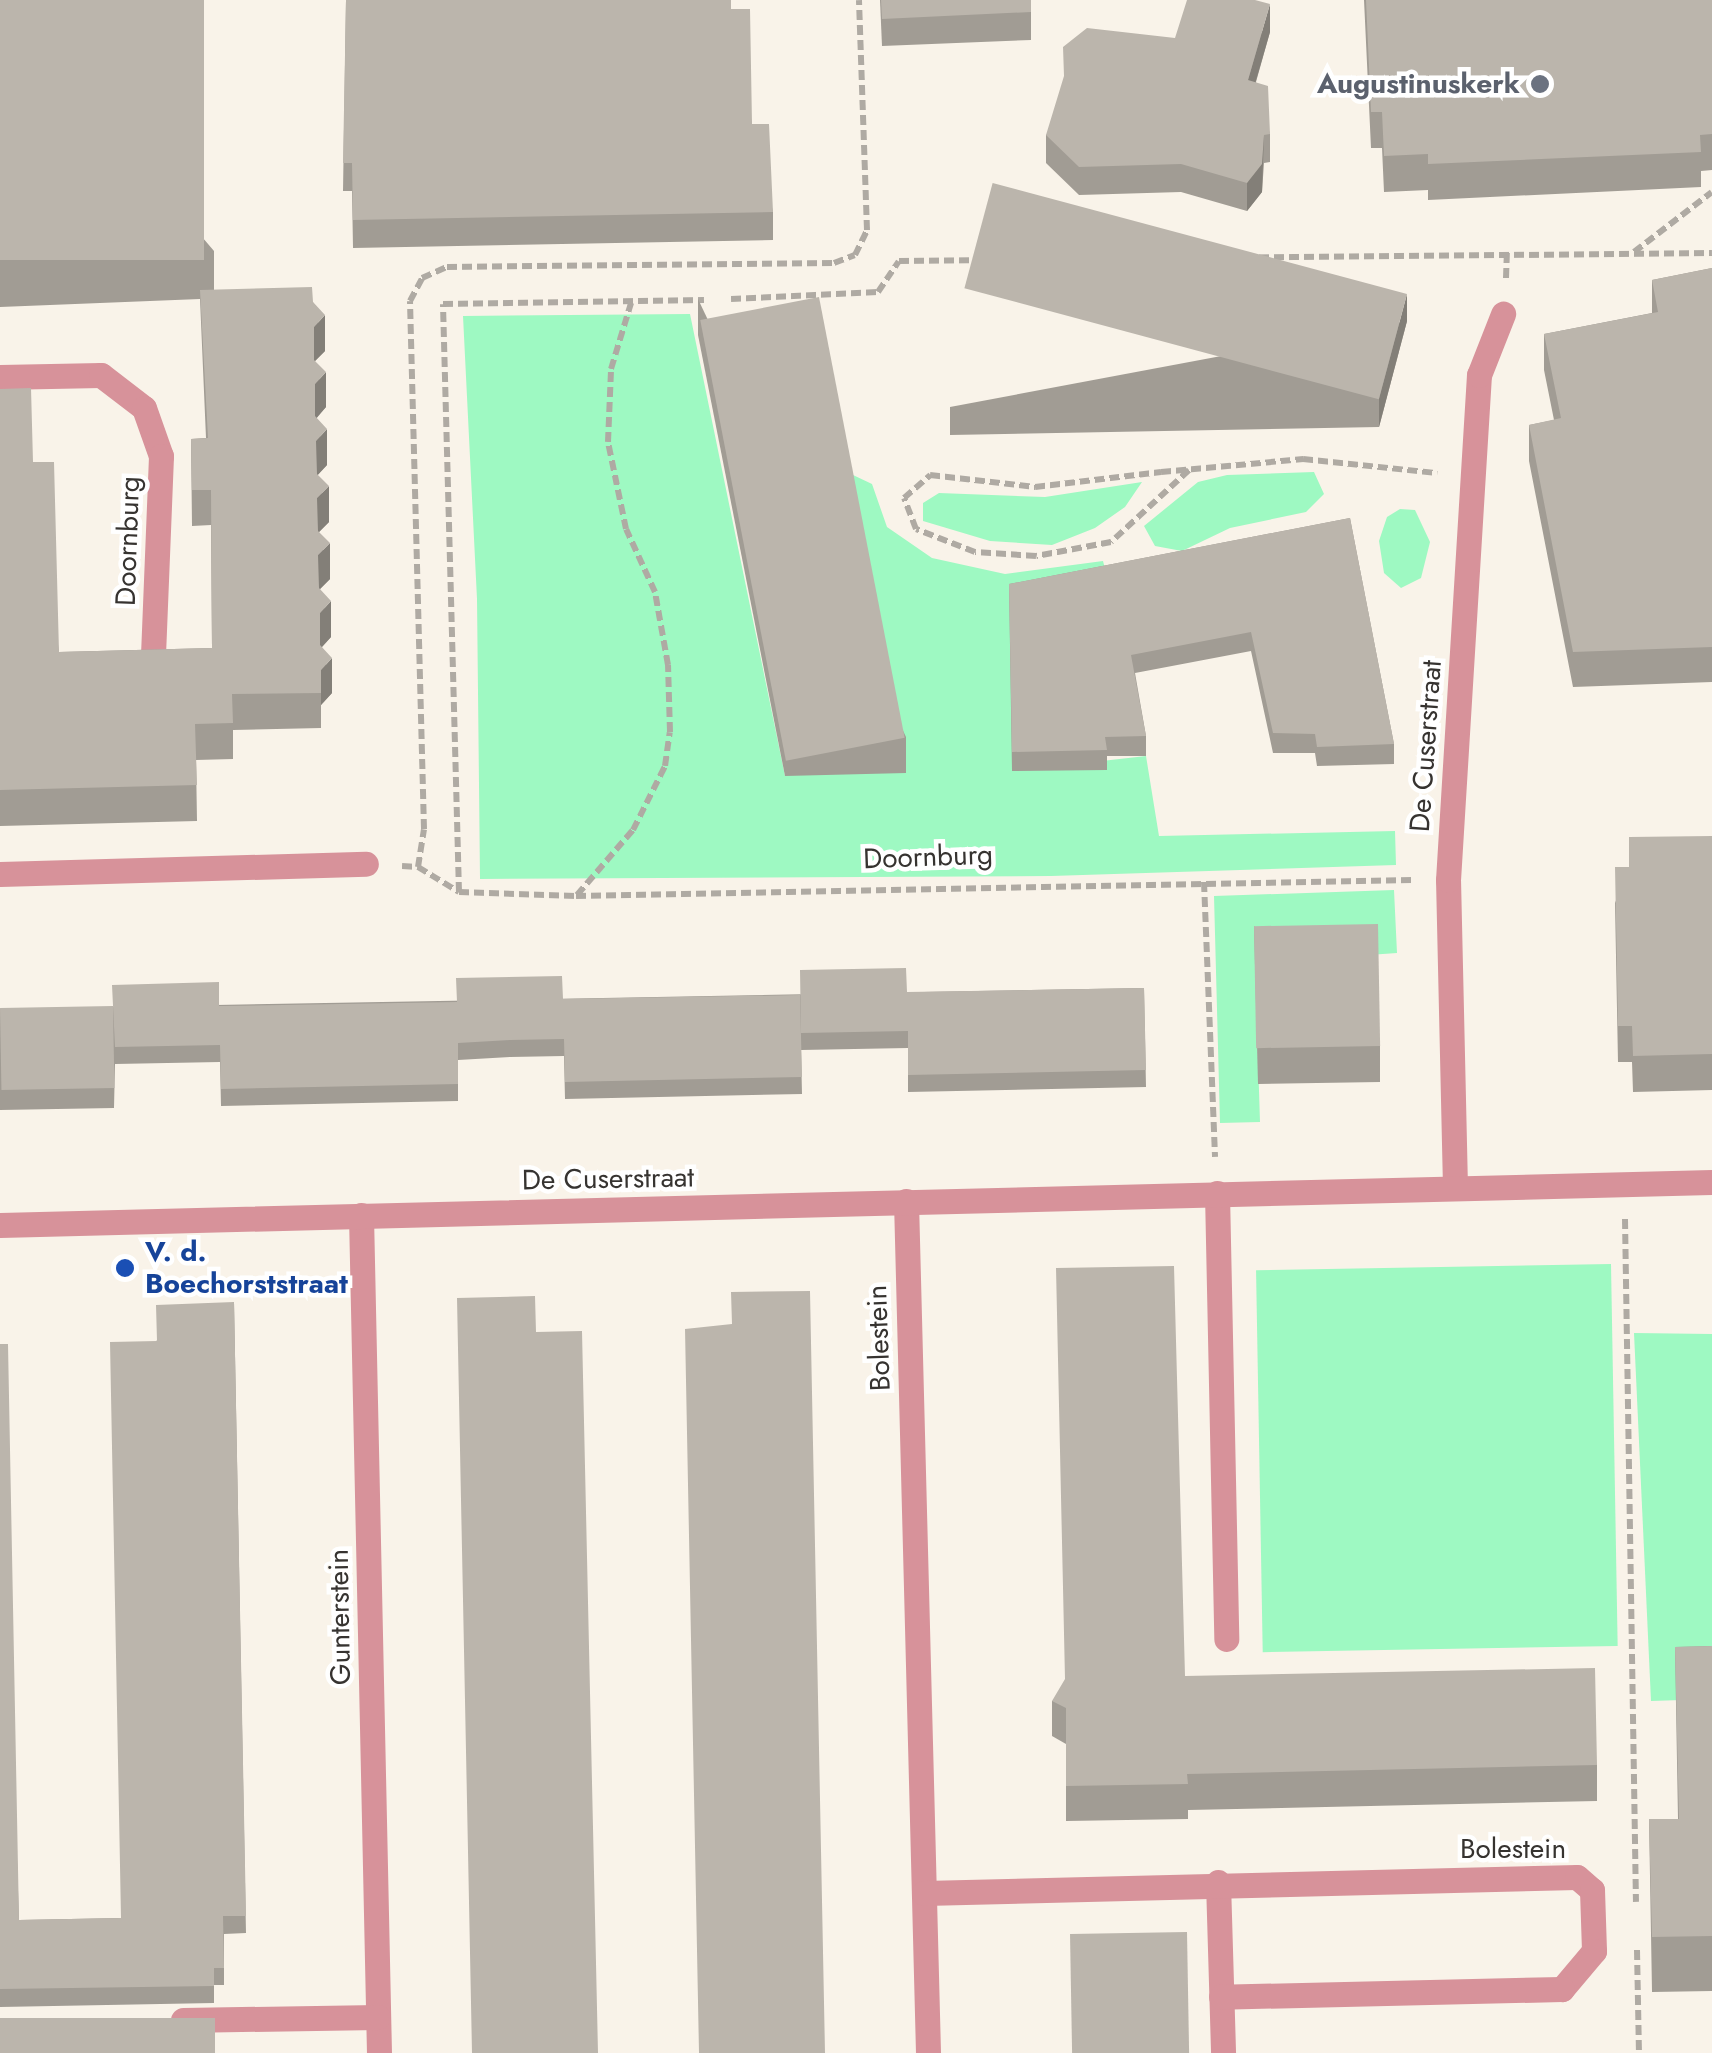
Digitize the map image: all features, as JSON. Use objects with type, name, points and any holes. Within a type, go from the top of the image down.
[{"type":"street","name":"De Cuserstraat","points":[[1456,1187],[1448,880],[1479,375],[1503,314]]},
{"type":"street","name":"Doornburg","points":[[0,377],[101,375],[144,408],[161,456],[153,654]]},
{"type":"street","points":[[0,874],[366,864]]},
{"type":"street","name":"De Cuserstraat","points":[[0,1225],[1712,1182]]},
{"type":"street","points":[[1217,1193],[1226,1639]]},
{"type":"street","name":"Bolestein","points":[[906,1201],[928,2053]]},
{"type":"street","name":"Gunterstein","points":[[361,1215],[379,2053]]},
{"type":"street","name":"Bolestein","points":[[924,1893],[1218,1882],[1577,1877],[1592,1890],[1594,1951]]},
{"type":"street","points":[[1218,1882],[1223,2053]]},
{"type":"street","points":[[1221,1996],[1562,1989],[1594,1951]]},
{"type":"street","points":[[159,2020],[378,2018]]},
{"type":"path","name":"Doornburg","points":[[859,0],[867,230],[855,255],[834,262],[447,267],[422,278],[410,302],[424,830],[418,867],[459,892],[576,896],[1448,880]]},
{"type":"path","points":[[1633,252],[1712,192]]},
{"type":"path","points":[[726,299],[878,292],[899,260],[1712,253]]},
{"type":"path","points":[[459,892],[443,304],[707,300]]},
{"type":"path","points":[[576,896],[647,806],[665,766],[670,732],[668,665],[654,592],[626,530],[608,442],[610,368],[631,303]]},
{"type":"path","points":[[1189,470],[1111,542],[1036,556],[975,552],[916,529],[904,498],[930,474],[1034,487],[1189,470],[1303,459],[1473,477]]},
{"type":"path","points":[[1204,882],[1217,1193]]},
{"type":"path","points":[[1625,1183],[1636,1916]]},
{"type":"path","points":[[1637,1932],[1639,2053]]},
{"type":"path","points":[[1594,1951],[1637,1948]]},
{"type":"green space","points":[[690,314],[785,776],[853,475],[872,484],[887,527],[932,558],[1005,574],[1103,561],[1109,584],[1013,771],[1146,756],[1159,836],[1395,831],[1396,865],[1051,876],[480,879],[477,599],[463,316]]},
{"type":"green space","points":[[1314,472],[1324,494],[1306,512],[1230,528],[1182,551],[1155,546],[1144,526],[1198,482],[1227,475]]},
{"type":"green space","points":[[1142,482],[1125,507],[1095,528],[1052,545],[990,541],[923,521],[923,503],[939,493],[1045,497]]},
{"type":"green space","points":[[1400,509],[1415,510],[1430,542],[1421,578],[1401,588],[1384,573],[1379,541],[1387,517]]},
{"type":"green space","points":[[1394,890],[1397,953],[1255,963],[1260,1122],[1220,1123],[1214,896]]},
{"type":"green space","points":[[1611,1264],[1618,1646],[1263,1652],[1256,1270]]},
{"type":"green space","points":[[1634,1333],[1712,1334],[1712,1699],[1651,1701]]},
{"type":"building","points":[[0,0],[204,0],[204,260],[0,260]]},
{"type":"building","points":[[346,0],[731,0],[731,9],[750,9],[752,124],[769,124],[773,212],[353,220],[352,163],[343,163]]},
{"type":"building","points":[[881,0],[1031,0],[1031,12],[882,19]]},
{"type":"building","points":[[1187,0],[1255,0],[1270,4],[1248,80],[1268,86],[1270,134],[1264,135],[1262,164],[1247,183],[1181,164],[1079,167],[1046,135],[1064,76],[1063,47],[1087,28],[1175,38]]},
{"type":"building","name":"Augustinuskerk","points":[[1366,0],[1712,0],[1712,134],[1700,135],[1701,152],[1428,164],[1428,154],[1384,156],[1382,112],[1371,112]]},
{"type":"building","points":[[993,183],[1407,294],[1379,399],[964,288]]},
{"type":"building","points":[[1712,268],[1712,647],[1573,652],[1529,425],[1561,418],[1544,334],[1658,312],[1652,280]]},
{"type":"building","points":[[312,287],[313,302],[325,315],[314,327],[314,360],[326,372],[315,384],[315,416],[327,429],[316,441],[317,474],[329,486],[317,498],[318,531],[330,543],[318,555],[319,588],[331,601],[320,613],[320,645],[332,658],[321,670],[321,693],[232,694],[233,723],[195,724],[197,785],[0,790],[0,389],[31,388],[33,462],[54,462],[59,652],[212,648],[211,490],[192,490],[191,439],[208,438],[200,290]]},
{"type":"building","points":[[819,297],[905,738],[786,761],[700,320]]},
{"type":"building","points":[[1350,518],[1394,744],[1317,747],[1315,734],[1273,733],[1251,632],[1131,655],[1146,736],[1105,737],[1107,750],[1012,752],[1009,584]]},
{"type":"building","points":[[1712,836],[1712,1054],[1633,1056],[1632,1026],[1618,1026],[1615,867],[1629,867],[1629,837]]},
{"type":"building","points":[[1378,924],[1380,1046],[1256,1048],[1254,926]]},
{"type":"building","points":[[906,968],[907,992],[1144,988],[1146,1070],[908,1075],[908,1031],[801,1033],[800,970]]},
{"type":"building","points":[[562,976],[563,999],[800,995],[802,1077],[565,1082],[564,1039],[510,1040],[458,1043],[458,1084],[221,1089],[220,1045],[115,1047],[112,985],[219,982],[219,1006],[457,1002],[456,978]]},
{"type":"building","points":[[113,1006],[114,1088],[1,1090],[0,1008]]},
{"type":"building","points":[[1174,1266],[1185,1676],[1595,1668],[1597,1765],[1187,1774],[1188,1784],[1066,1786],[1066,1708],[1052,1701],[1065,1679],[1056,1268]]},
{"type":"building","points":[[810,1291],[825,2053],[699,2053],[685,1329],[732,1324],[731,1292]]},
{"type":"building","points":[[535,1296],[536,1332],[582,1331],[598,2053],[472,2053],[457,1298]]},
{"type":"building","points":[[234,1302],[246,1916],[223,1916],[224,1968],[214,1968],[214,1986],[0,1989],[0,1344],[8,1344],[19,1920],[121,1918],[110,1342],[157,1341],[156,1305]]},
{"type":"building","points":[[1712,1646],[1712,1936],[1652,1937],[1649,1819],[1679,1819],[1675,1647]]},
{"type":"building","points":[[1187,1932],[1189,2053],[1072,2053],[1070,1934]]},
{"type":"building","points":[[0,2018],[215,2018],[215,2053],[0,2053]]},
{"type":"place","name":"Augustinuskerk","points":[[1540,84]]},
{"type":"place","name":"V. d. Boechorststraat","points":[[125,1268]]}]
